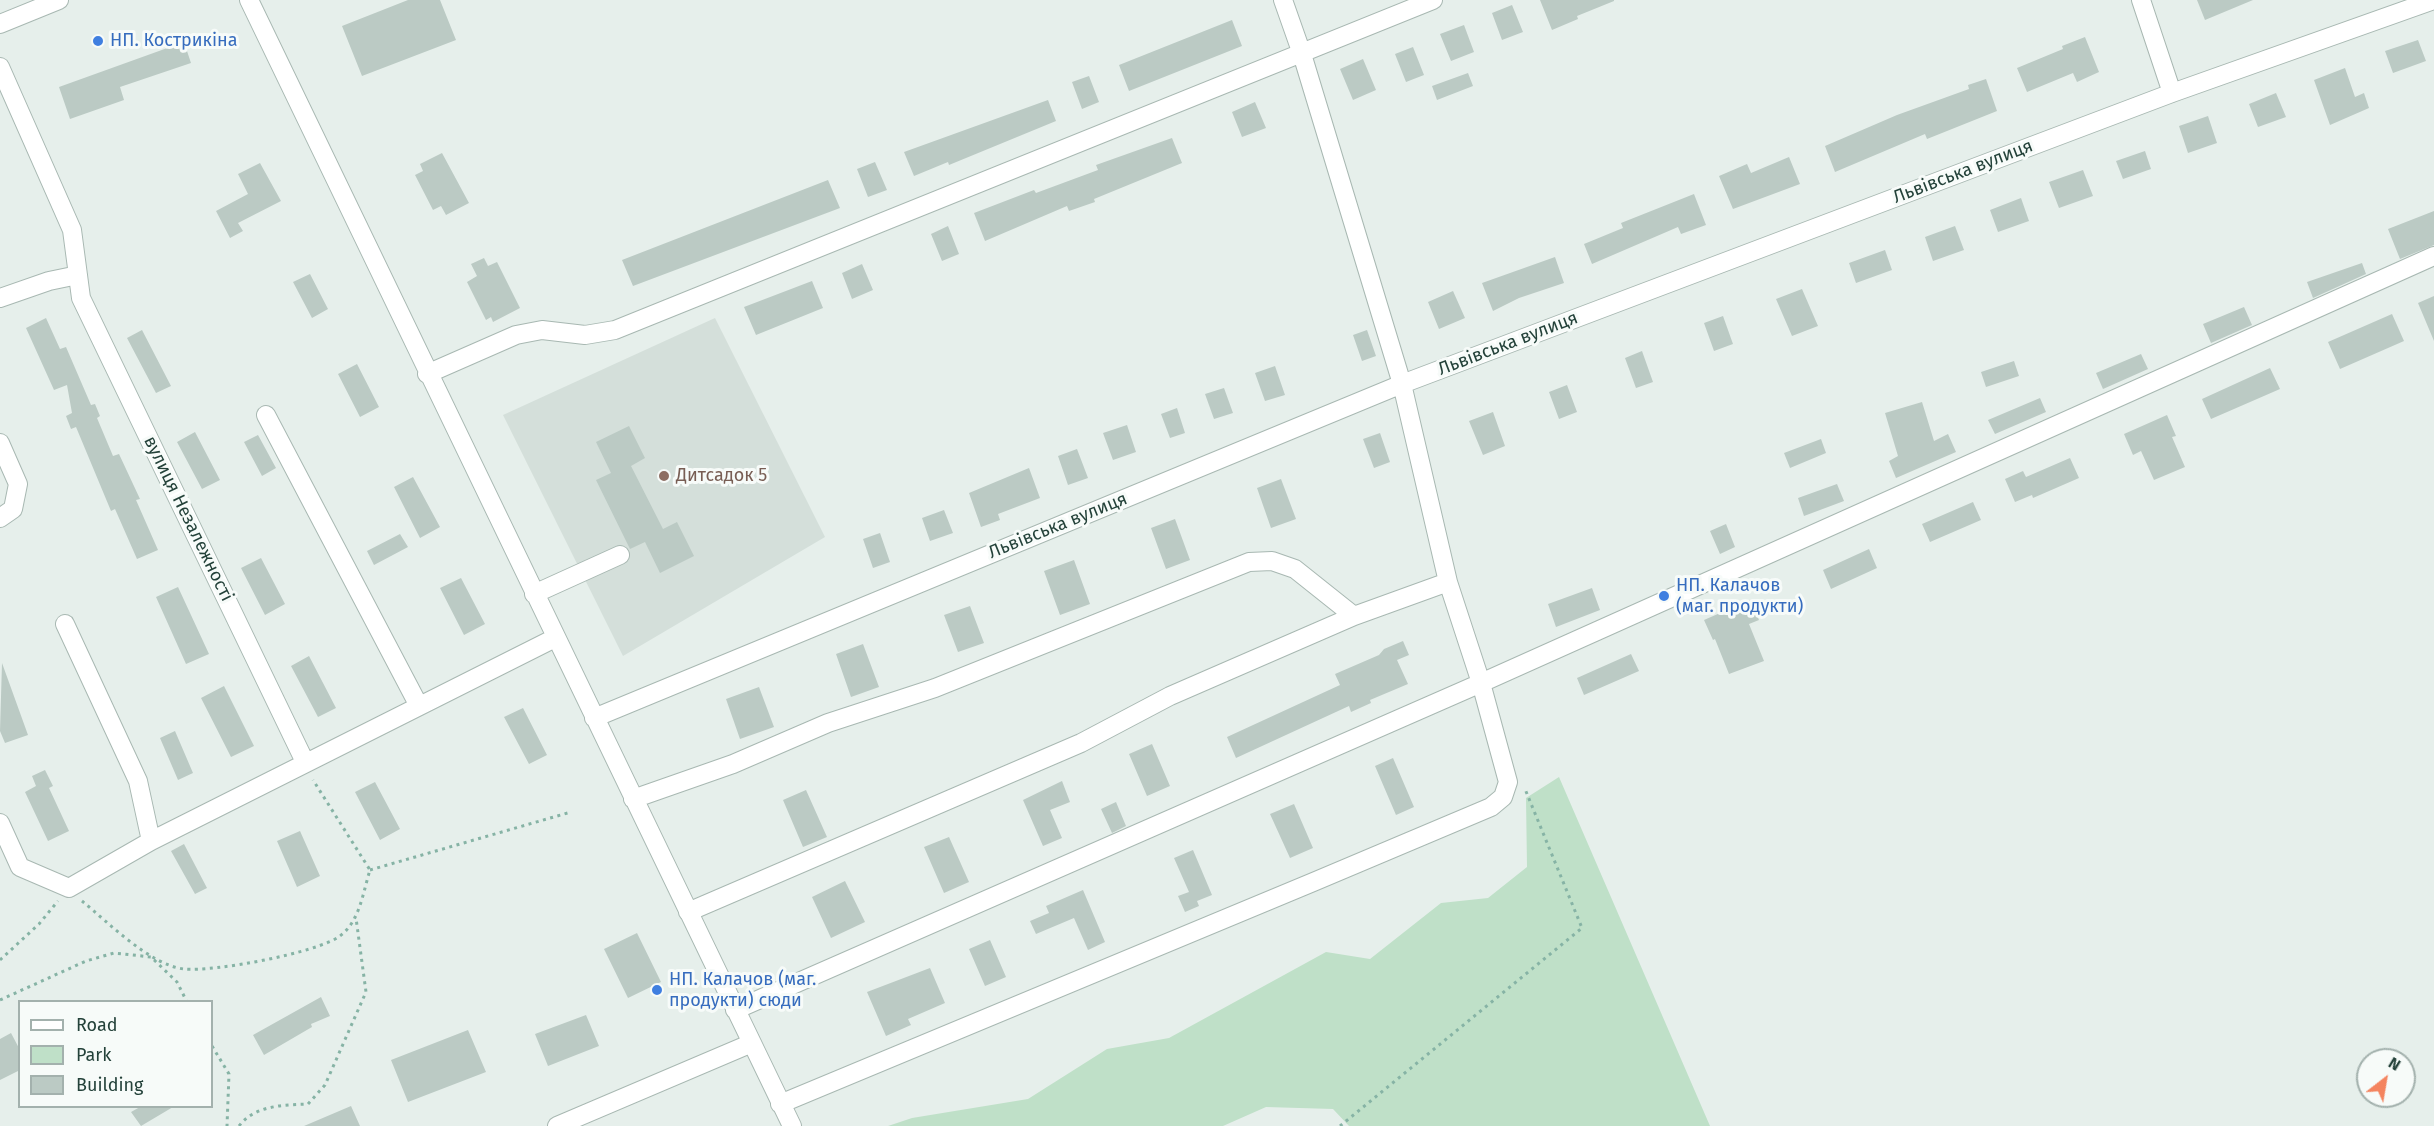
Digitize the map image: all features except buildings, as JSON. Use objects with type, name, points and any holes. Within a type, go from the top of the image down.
[{"type":"street","points":[[0,24],[59,0]]},
{"type":"street","points":[[249,0],[427,375],[792,1126]]},
{"type":"street","points":[[780,1104],[1007,1007],[1293,892],[1491,807],[1503,797],[1508,782],[1481,683],[1448,582],[1402,384],[1302,54],[1283,0]]},
{"type":"street","points":[[427,375],[516,335],[542,330],[585,335],[615,330],[1433,0]]},
{"type":"street","points":[[2141,0],[2172,93]]},
{"type":"street","name":"Львівська вулиця","points":[[594,718],[1402,384],[2172,93],[2434,0]]},
{"type":"street","name":"вулиця Незалежності","points":[[0,67],[72,230],[81,298],[305,762]]},
{"type":"street","points":[[735,1010],[1481,683],[2434,256]]},
{"type":"street","points":[[0,297],[49,281],[78,275]]},
{"type":"street","points":[[266,415],[419,706]]},
{"type":"street","points":[[0,443],[18,484],[13,509],[0,518]]},
{"type":"street","points":[[534,594],[620,555]]},
{"type":"street","points":[[633,799],[733,764],[828,723],[935,688],[1249,562],[1272,561],[1295,569],[1354,616]]},
{"type":"street","points":[[688,912],[1081,743],[1170,696],[1354,616],[1448,582]]},
{"type":"street","points":[[65,624],[138,781],[151,841]]},
{"type":"street","points":[[0,823],[20,867],[69,888],[151,841],[555,638]]},
{"type":"street","points":[[557,1126],[752,1043]]},
{"type":"path","points":[[239,1126],[245,1117],[273,1106],[308,1104],[325,1085],[366,992],[356,918],[370,870],[314,781],[305,762]]},
{"type":"path","points":[[1340,1126],[1582,928],[1521,779]]},
{"type":"path","points":[[370,870],[571,812]]},
{"type":"path","points":[[0,960],[39,924],[69,888],[151,957],[177,982],[187,1000]]},
{"type":"path","points":[[0,1000],[86,961],[114,953],[151,957],[184,969],[271,960],[340,936],[356,918]]},
{"type":"path","points":[[213,1048],[229,1074],[227,1126]]},
{"type":"shaded area","name":"Дитсадок 5","points":[[715,318],[825,537],[623,656],[503,415]]},
{"type":"green space","points":[[1559,777],[1710,1126],[1349,1126],[1333,1109],[1266,1107],[1223,1126],[888,1126],[912,1118],[1028,1099],[1107,1049],[1169,1038],[1326,952],[1370,959],[1441,903],[1488,898],[1527,867],[1526,798]]},
{"type":"place","name":"НП. Кострикіна","points":[[98,41]]},
{"type":"place","name":"Дитсадок 5","points":[[664,476]]},
{"type":"place","name":"НП. Калачов (маг. продукти)","points":[[1664,596]]},
{"type":"place","name":"НП. Калачов (маг. продукти) сюди","points":[[657,990]]}]
